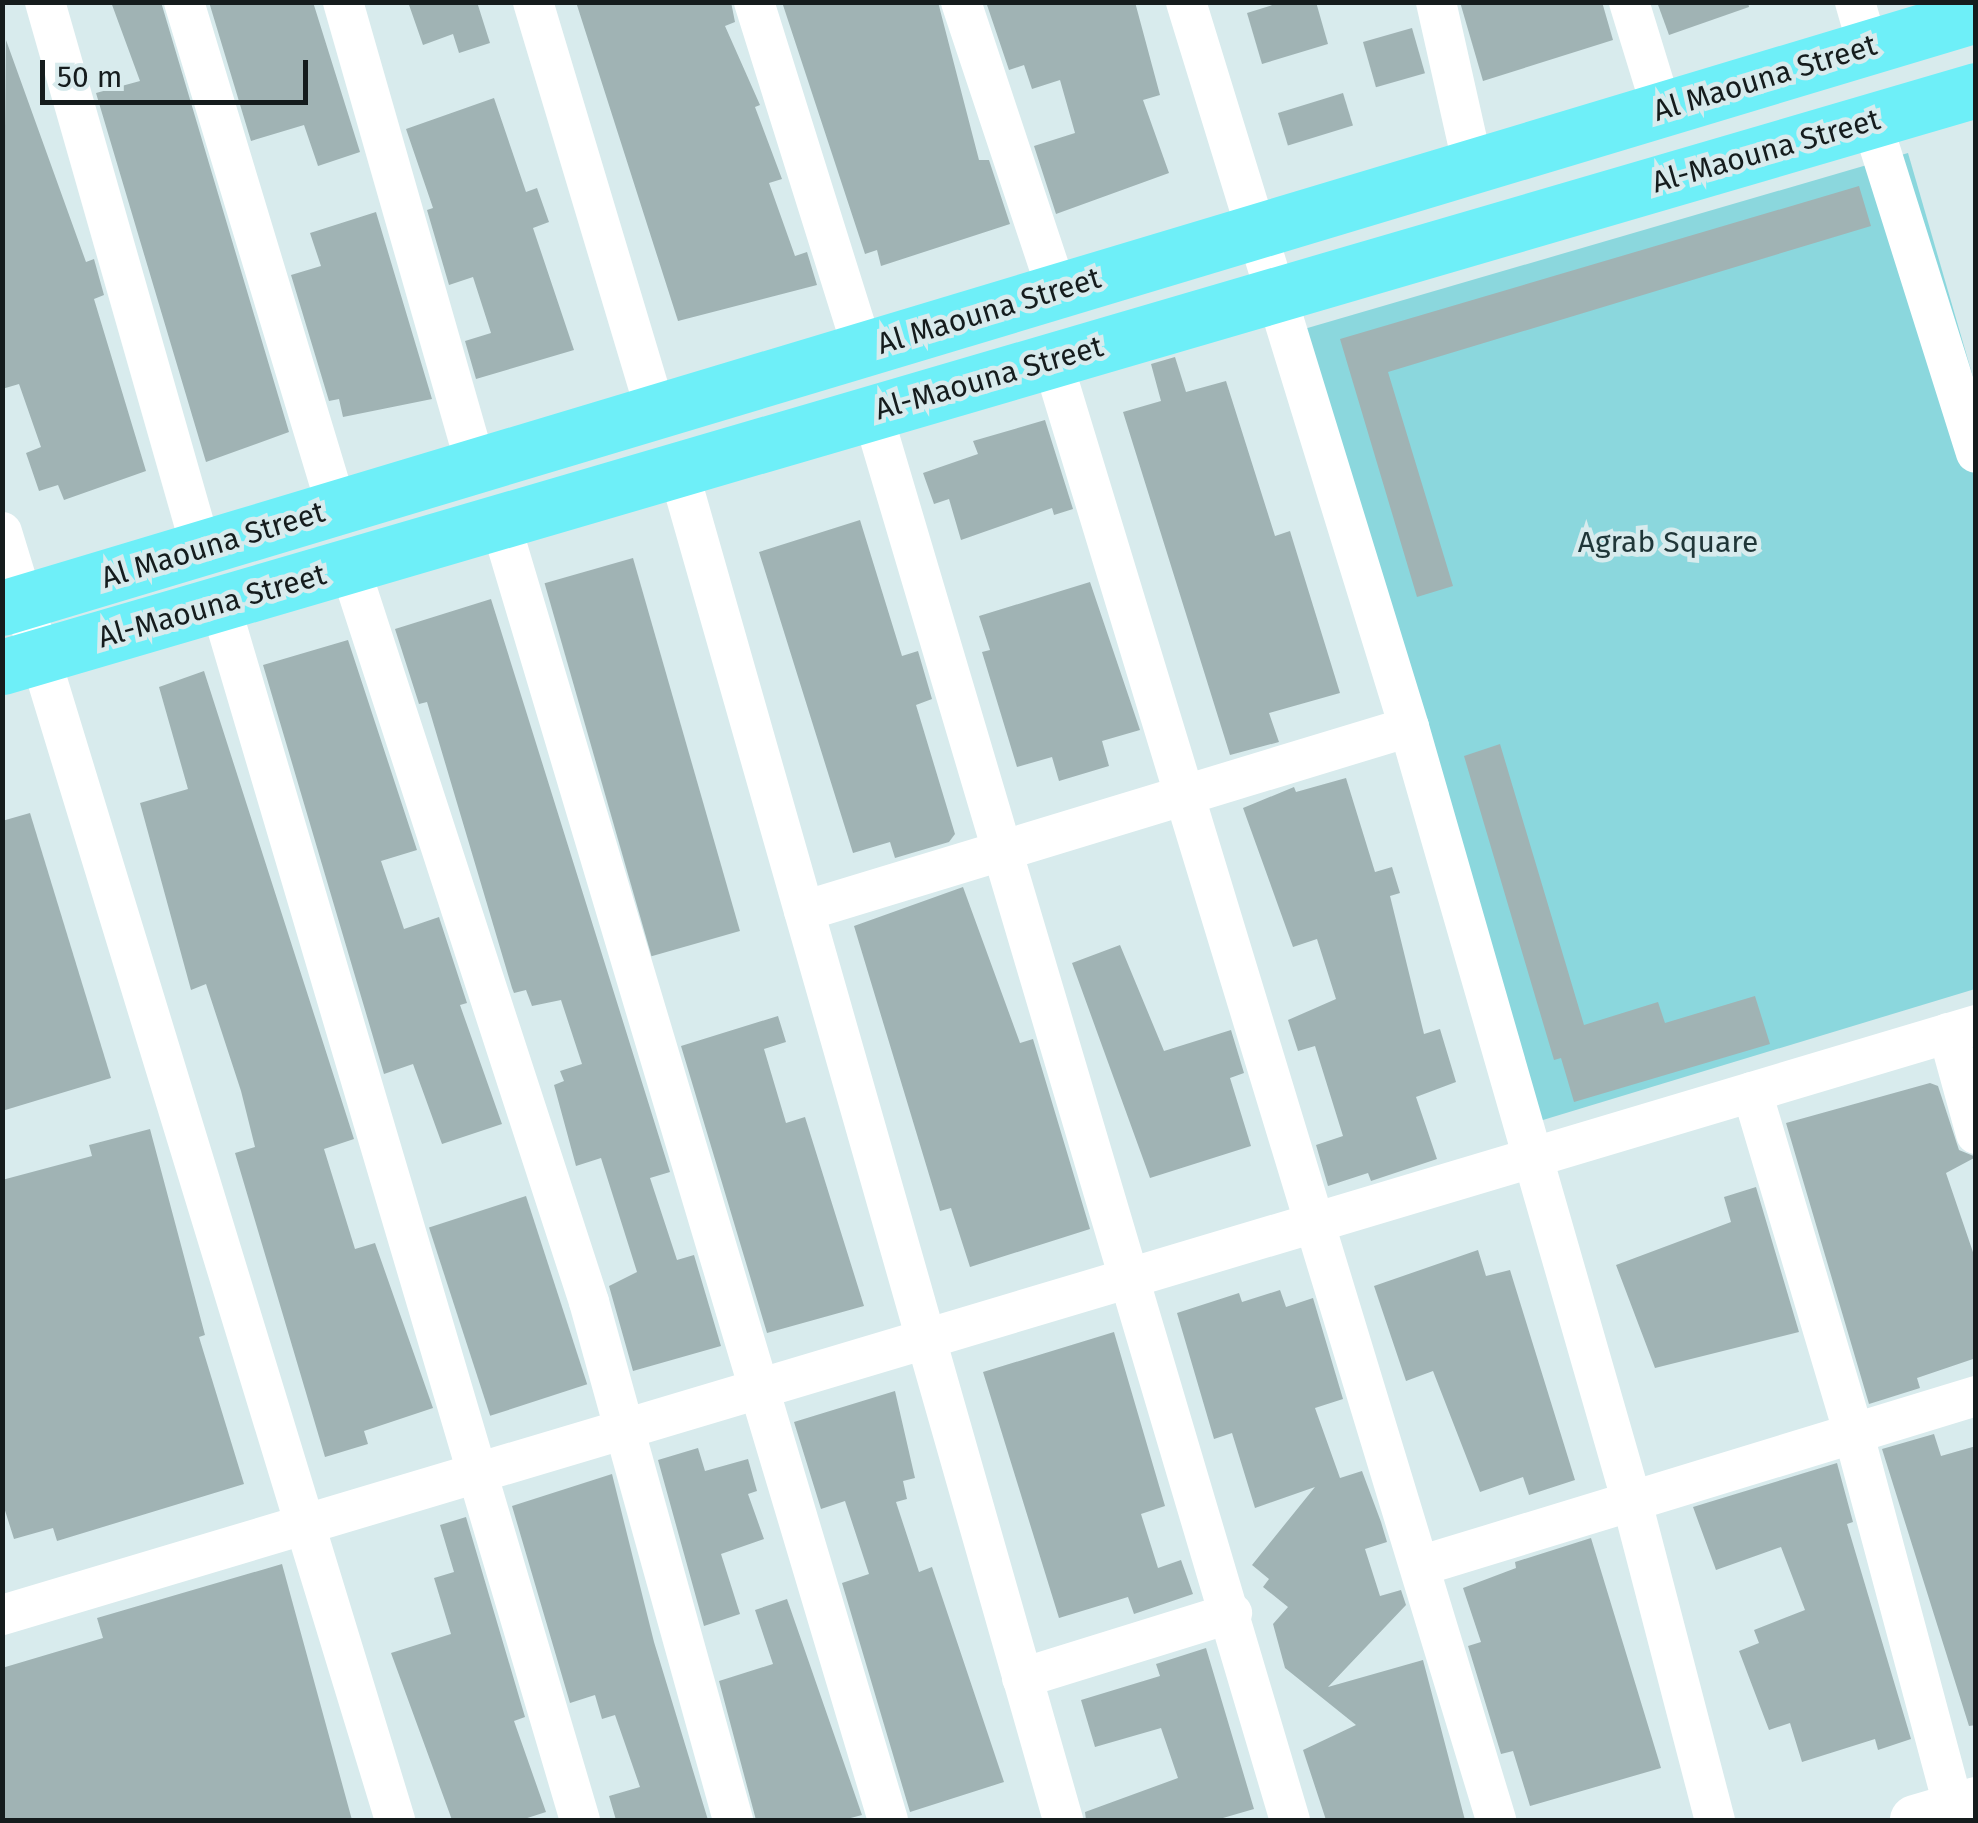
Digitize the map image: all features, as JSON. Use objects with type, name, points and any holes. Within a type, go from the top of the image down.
[{"type":"highway","name":"Al Maouna Street","points":[[13,605],[1662,109],[1862,25],[1976,15]]},
{"type":"highway","name":"Al-Maouna Street","points":[[21,662],[1976,90]]},
{"type":"street","points":[[45,2],[201,548]]},
{"type":"street","points":[[184,2],[337,508]]},
{"type":"street","points":[[343,2],[476,466]]},
{"type":"street","points":[[533,2],[656,412]]},
{"type":"street","points":[[754,2],[863,349]]},
{"type":"street","points":[[962,2],[1056,292]]},
{"type":"street","points":[[1186,2],[1410,727],[1632,1502],[1715,1820]]},
{"type":"street","points":[[1436,2],[1473,166]]},
{"type":"street","points":[[1629,2],[1662,109]]},
{"type":"street","points":[[1871,120],[1976,453]]},
{"type":"street","points":[[1052,360],[1319,1221],[1496,1820]]},
{"type":"street","points":[[872,412],[999,852],[1232,1613],[1290,1820]]},
{"type":"street","points":[[678,469],[1063,1820]]},
{"type":"street","points":[[500,522],[888,1820]]},
{"type":"street","points":[[2,532],[21,662],[305,1525],[395,1820]]},
{"type":"street","points":[[349,566],[588,1302],[733,1820]]},
{"type":"street","points":[[220,604],[580,1820]]},
{"type":"street","points":[[804,912],[1410,727]]},
{"type":"street","points":[[2,1615],[1962,1029],[1976,1134]]},
{"type":"street","points":[[1752,1092],[1854,1434],[1950,1813]]},
{"type":"street","points":[[1423,1564],[1976,1396]]},
{"type":"street","points":[[1022,1678],[1232,1613]]},
{"type":"green space","name":"Agrab Square","points":[[1908,153],[1975,384],[1975,989],[1523,1126],[1287,334]]},
{"type":"building","points":[[111,2],[161,2],[289,432],[206,462],[96,93],[140,81]]},
{"type":"building","points":[[209,2],[313,2],[360,152],[318,166],[304,125],[251,141]]},
{"type":"building","points":[[408,2],[477,2],[490,43],[459,53],[453,34],[423,45]]},
{"type":"building","points":[[576,2],[731,2],[735,22],[725,26],[760,105],[755,107],[782,179],[769,183],[795,256],[807,252],[817,285],[678,321]]},
{"type":"building","points":[[782,2],[938,2],[979,160],[989,160],[1010,224],[881,266],[877,250],[865,254]]},
{"type":"building","points":[[986,2],[1135,2],[1160,95],[1143,100],[1169,173],[1056,214],[1034,146],[1075,133],[1060,80],[1032,89],[1024,65],[1009,70]]},
{"type":"building","points":[[1282,2],[1316,2],[1328,44],[1262,64],[1247,13]]},
{"type":"building","points":[[1460,2],[1602,2],[1613,40],[1483,81]]},
{"type":"building","points":[[1657,2],[1748,2],[1749,7],[1669,35]]},
{"type":"building","points":[[1412,28],[1425,73],[1376,87],[1363,42]]},
{"type":"building","points":[[6,40],[86,262],[94,259],[104,295],[94,299],[146,471],[64,500],[58,485],[39,491],[26,453],[41,447],[19,384],[2,389]]},
{"type":"building","points":[[1343,93],[1353,126],[1288,145],[1278,113]]},
{"type":"building","points":[[494,98],[526,192],[537,188],[549,222],[533,228],[574,350],[476,379],[465,341],[491,333],[473,277],[449,285],[427,210],[433,208],[406,129]]},
{"type":"building","points":[[1859,186],[1871,226],[1388,372],[1453,586],[1417,597],[1340,339]]},
{"type":"building","points":[[376,212],[432,399],[343,417],[339,399],[329,401],[291,275],[321,266],[310,233]]},
{"type":"building","points":[[1175,357],[1186,392],[1226,381],[1275,536],[1290,531],[1340,693],[1269,713],[1279,742],[1230,755],[1123,412],[1161,401],[1151,364]]},
{"type":"building","points":[[1045,420],[1073,509],[1054,515],[1052,508],[961,540],[949,499],[934,504],[923,473],[978,454],[973,441]]},
{"type":"building","points":[[860,520],[902,656],[918,651],[932,699],[916,705],[955,834],[949,842],[895,858],[890,842],[853,853],[759,552]]},
{"type":"building","points":[[633,558],[740,931],[652,956],[545,583]]},
{"type":"building","points":[[1090,582],[1140,730],[1102,741],[1109,766],[1059,781],[1052,757],[1017,767],[982,652],[990,650],[979,616]]},
{"type":"building","points":[[491,599],[670,1172],[650,1178],[677,1260],[694,1255],[721,1346],[633,1371],[609,1286],[637,1272],[601,1158],[576,1166],[554,1085],[564,1081],[560,1071],[582,1064],[561,1000],[532,1006],[526,990],[514,993],[427,702],[419,704],[395,629]]},
{"type":"building","points":[[348,640],[417,850],[381,861],[404,929],[439,917],[467,1003],[460,1005],[502,1124],[442,1144],[413,1064],[384,1074],[263,665]]},
{"type":"building","points":[[204,671],[354,1139],[324,1149],[355,1249],[375,1243],[433,1408],[364,1431],[368,1444],[325,1457],[235,1153],[255,1147],[241,1091],[206,984],[191,990],[140,803],[188,789],[159,687]]},
{"type":"building","points":[[1500,744],[1584,1025],[1658,1002],[1665,1023],[1755,996],[1770,1044],[1574,1102],[1561,1058],[1554,1060],[1464,756]]},
{"type":"building","points":[[1346,778],[1375,872],[1392,867],[1400,893],[1390,896],[1424,1034],[1440,1029],[1456,1082],[1416,1097],[1437,1159],[1371,1181],[1368,1173],[1328,1186],[1316,1145],[1343,1136],[1315,1046],[1298,1051],[1288,1020],[1336,999],[1317,939],[1293,947],[1243,808],[1294,787],[1296,792]]},
{"type":"building","points":[[30,813],[111,1078],[2,1111],[2,821]]},
{"type":"building","points":[[963,887],[1020,1043],[1033,1039],[1090,1229],[970,1267],[951,1208],[940,1211],[854,926]]},
{"type":"building","points":[[1120,945],[1164,1051],[1231,1030],[1244,1073],[1230,1078],[1251,1146],[1150,1178],[1072,963]]},
{"type":"building","points":[[778,1016],[786,1042],[764,1049],[786,1123],[805,1117],[864,1306],[767,1333],[681,1046]]},
{"type":"building","points":[[1930,1083],[1938,1086],[1959,1150],[1976,1157],[1946,1173],[1976,1261],[1976,1358],[1917,1378],[1920,1388],[1869,1404],[1786,1123]]},
{"type":"building","points":[[150,1129],[205,1335],[199,1337],[244,1484],[57,1541],[53,1528],[14,1539],[2,1501],[2,1180],[92,1156],[89,1145]]},
{"type":"building","points":[[1756,1187],[1799,1332],[1655,1368],[1616,1265],[1731,1222],[1724,1197]]},
{"type":"building","points":[[526,1196],[587,1384],[490,1416],[429,1228]]},
{"type":"building","points":[[1478,1250],[1486,1276],[1510,1270],[1575,1480],[1529,1495],[1523,1477],[1480,1492],[1433,1371],[1406,1381],[1374,1286]]},
{"type":"building","points":[[1280,1290],[1286,1307],[1313,1298],[1343,1399],[1315,1408],[1340,1478],[1362,1471],[1381,1522],[1387,1542],[1365,1549],[1380,1596],[1401,1590],[1406,1605],[1328,1687],[1423,1660],[1465,1820],[1326,1820],[1303,1750],[1356,1725],[1285,1668],[1273,1624],[1288,1607],[1263,1587],[1269,1579],[1252,1565],[1315,1487],[1255,1508],[1232,1433],[1214,1439],[1177,1313],[1239,1293],[1242,1302]]},
{"type":"building","points":[[1114,1332],[1165,1506],[1141,1514],[1158,1568],[1181,1560],[1193,1594],[1134,1614],[1128,1597],[1059,1618],[983,1372]]},
{"type":"building","points":[[895,1391],[915,1478],[903,1481],[907,1499],[896,1502],[919,1572],[932,1567],[1004,1782],[910,1812],[842,1583],[869,1574],[845,1501],[821,1509],[794,1422]]},
{"type":"building","points":[[1934,1434],[1941,1456],[1976,1446],[1976,1725],[1969,1726],[1882,1449]]},
{"type":"building","points":[[698,1448],[705,1471],[748,1459],[757,1491],[748,1494],[764,1539],[721,1554],[740,1614],[704,1626],[658,1460]]},
{"type":"building","points":[[1837,1463],[1853,1522],[1847,1524],[1911,1739],[1878,1750],[1875,1739],[1802,1762],[1790,1723],[1769,1730],[1739,1651],[1759,1643],[1754,1630],[1805,1610],[1781,1547],[1716,1570],[1693,1507]]},
{"type":"building","points":[[612,1474],[654,1642],[708,1820],[616,1820],[609,1796],[640,1787],[615,1715],[602,1719],[595,1695],[570,1703],[512,1506]]},
{"type":"building","points":[[466,1517],[525,1717],[514,1721],[546,1812],[521,1820],[452,1820],[391,1653],[451,1634],[434,1578],[454,1572],[440,1525]]},
{"type":"building","points":[[1591,1538],[1661,1768],[1530,1806],[1513,1751],[1501,1754],[1468,1646],[1481,1642],[1463,1588],[1516,1568],[1515,1562]]},
{"type":"building","points":[[282,1564],[352,1820],[2,1820],[2,1668],[103,1638],[97,1618]]},
{"type":"building","points":[[787,1599],[862,1815],[843,1820],[756,1820],[719,1681],[773,1664],[755,1610]]},
{"type":"building","points":[[1206,1648],[1254,1809],[1216,1820],[1086,1820],[1085,1812],[1178,1778],[1161,1728],[1095,1747],[1081,1700],[1160,1676],[1156,1664]]}]
